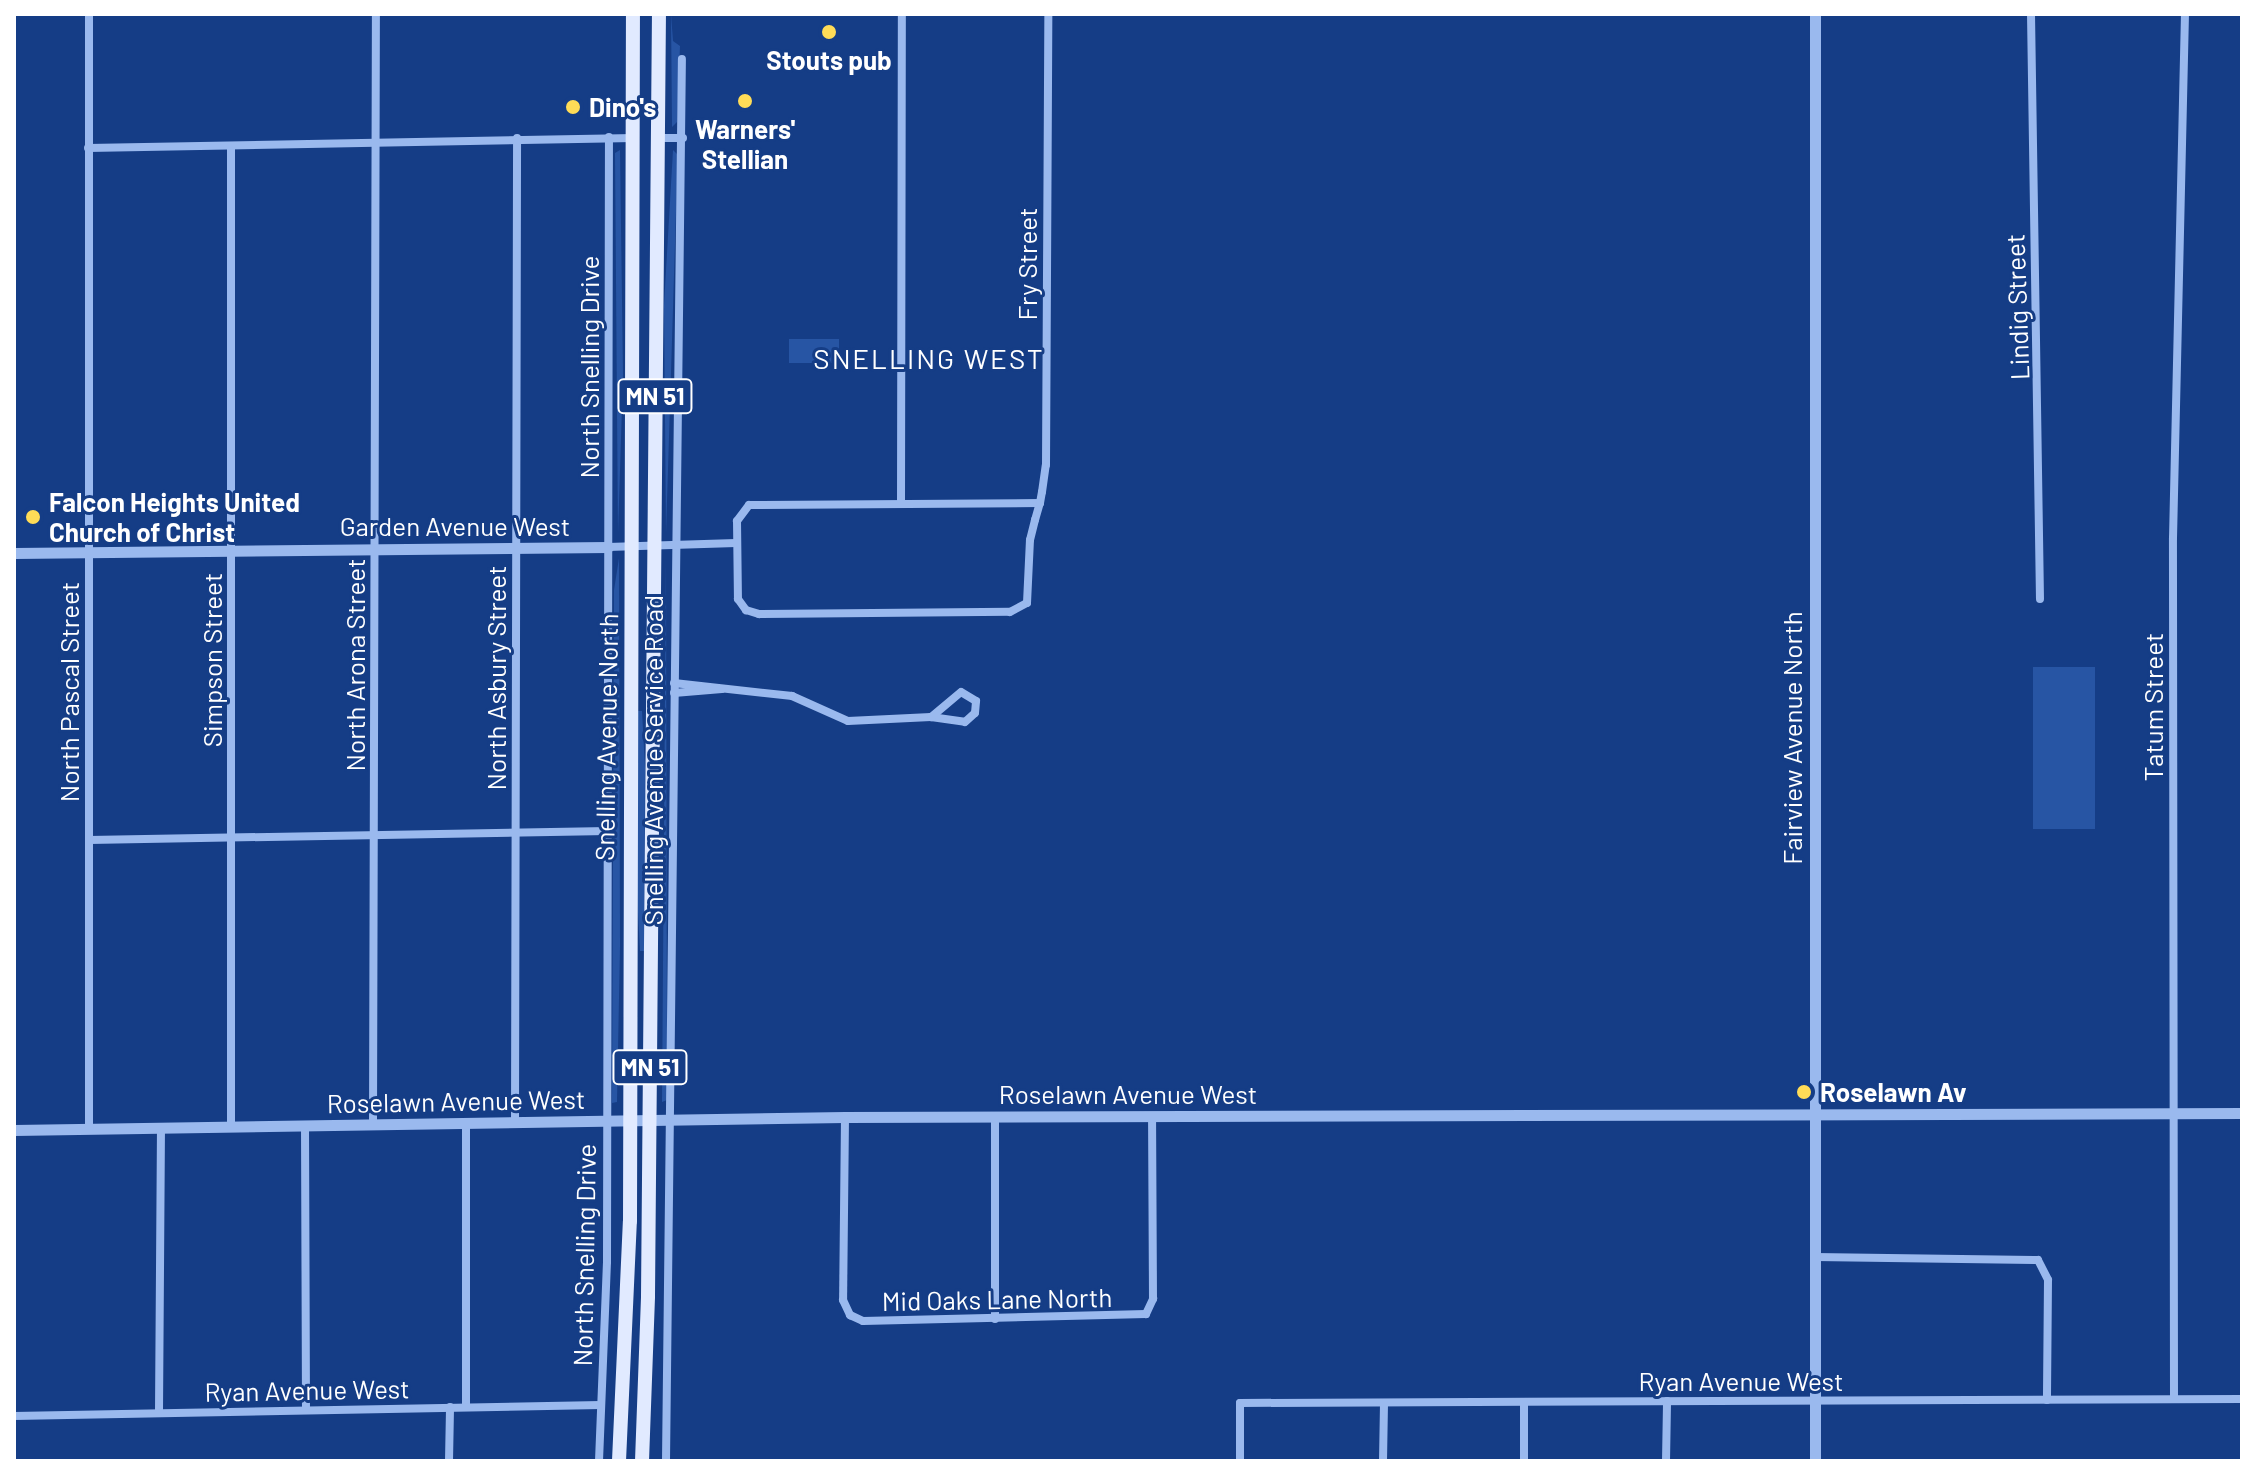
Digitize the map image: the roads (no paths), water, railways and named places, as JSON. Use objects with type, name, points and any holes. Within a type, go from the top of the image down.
[{"type":"main road","name":"Snelling Avenue North","points":[[619,1461],[629,1120],[633,14]]},
{"type":"main road","name":"Snelling Avenue North","points":[[642,1461],[650,1120],[659,14]]},
{"type":"main road","points":[[634,138],[646,143],[657,178]]},
{"type":"street","name":"North Pascal Street","points":[[89,14],[89,1129]]},
{"type":"street","name":"North Arona Street","points":[[373,1124],[376,14]]},
{"type":"street","points":[[901,503],[902,14]]},
{"type":"street","name":"Fry Street","points":[[736,543],[738,599],[752,613],[1010,612],[1024,607],[1047,440],[1048,14]]},
{"type":"street","name":"Fairview Avenue North","points":[[1815,14],[1815,1461]]},
{"type":"street","name":"Lindig Street","points":[[2031,14],[2040,599]]},
{"type":"street","name":"Tatum Street","points":[[2174,1399],[2173,538],[2185,14]]},
{"type":"street","name":"Snelling Avenue Service Road","points":[[666,1461],[673,1119],[674,544],[682,59]]},
{"type":"street","name":"North Snelling Drive","points":[[599,1461],[608,831],[609,137]]},
{"type":"street","name":"North Asbury Street","points":[[515,1122],[517,138]]},
{"type":"street","points":[[88,148],[634,138]]},
{"type":"street","points":[[657,138],[683,138]]},
{"type":"street","name":"Simpson Street","points":[[231,146],[231,1127]]},
{"type":"street","points":[[608,547],[736,543],[739,514],[749,505],[1040,503]]},
{"type":"street","name":"Garden Avenue West","points":[[14,553],[608,547]]},
{"type":"street","points":[[674,688],[792,696],[848,721],[931,717],[965,722],[975,713],[976,701],[961,692],[931,717]]},
{"type":"street","points":[[89,840],[608,831]]},
{"type":"street","name":"Roselawn Avenue West","points":[[14,1130],[845,1117],[2242,1113]]},
{"type":"street","points":[[995,1116],[995,1319]]},
{"type":"street","name":"Mid Oaks Lane North","points":[[845,1117],[846,1310],[863,1321],[1136,1318],[1150,1309],[1152,1117]]},
{"type":"street","points":[[466,1122],[466,1407]]},
{"type":"street","points":[[305,1125],[306,1410]]},
{"type":"street","points":[[159,1412],[161,1127]]},
{"type":"street","points":[[1815,1257],[2038,1260],[2048,1280],[2047,1400]]},
{"type":"street","name":"Ryan Avenue West","points":[[1240,1461],[1240,1403],[2242,1399]]},
{"type":"street","points":[[1666,1461],[1667,1401]]},
{"type":"street","points":[[1524,1402],[1524,1461]]},
{"type":"street","points":[[1383,1461],[1384,1403]]},
{"type":"street","name":"Ryan Avenue West","points":[[14,1416],[601,1405]]},
{"type":"street","points":[[449,1461],[450,1407]]},
{"type":"place","name":"Stouts pub","points":[[829,32]]},
{"type":"place","name":"Warners' Stellian","points":[[745,101]]},
{"type":"place","name":"Dino's","points":[[573,107]]},
{"type":"place","name":"Falcon Heights United Church of Christ","points":[[33,517]]},
{"type":"place","name":"Roselawn Av","points":[[1804,1092]]},
{"type":"district","name":"SNELLING WEST","points":[[929,358]]}]
